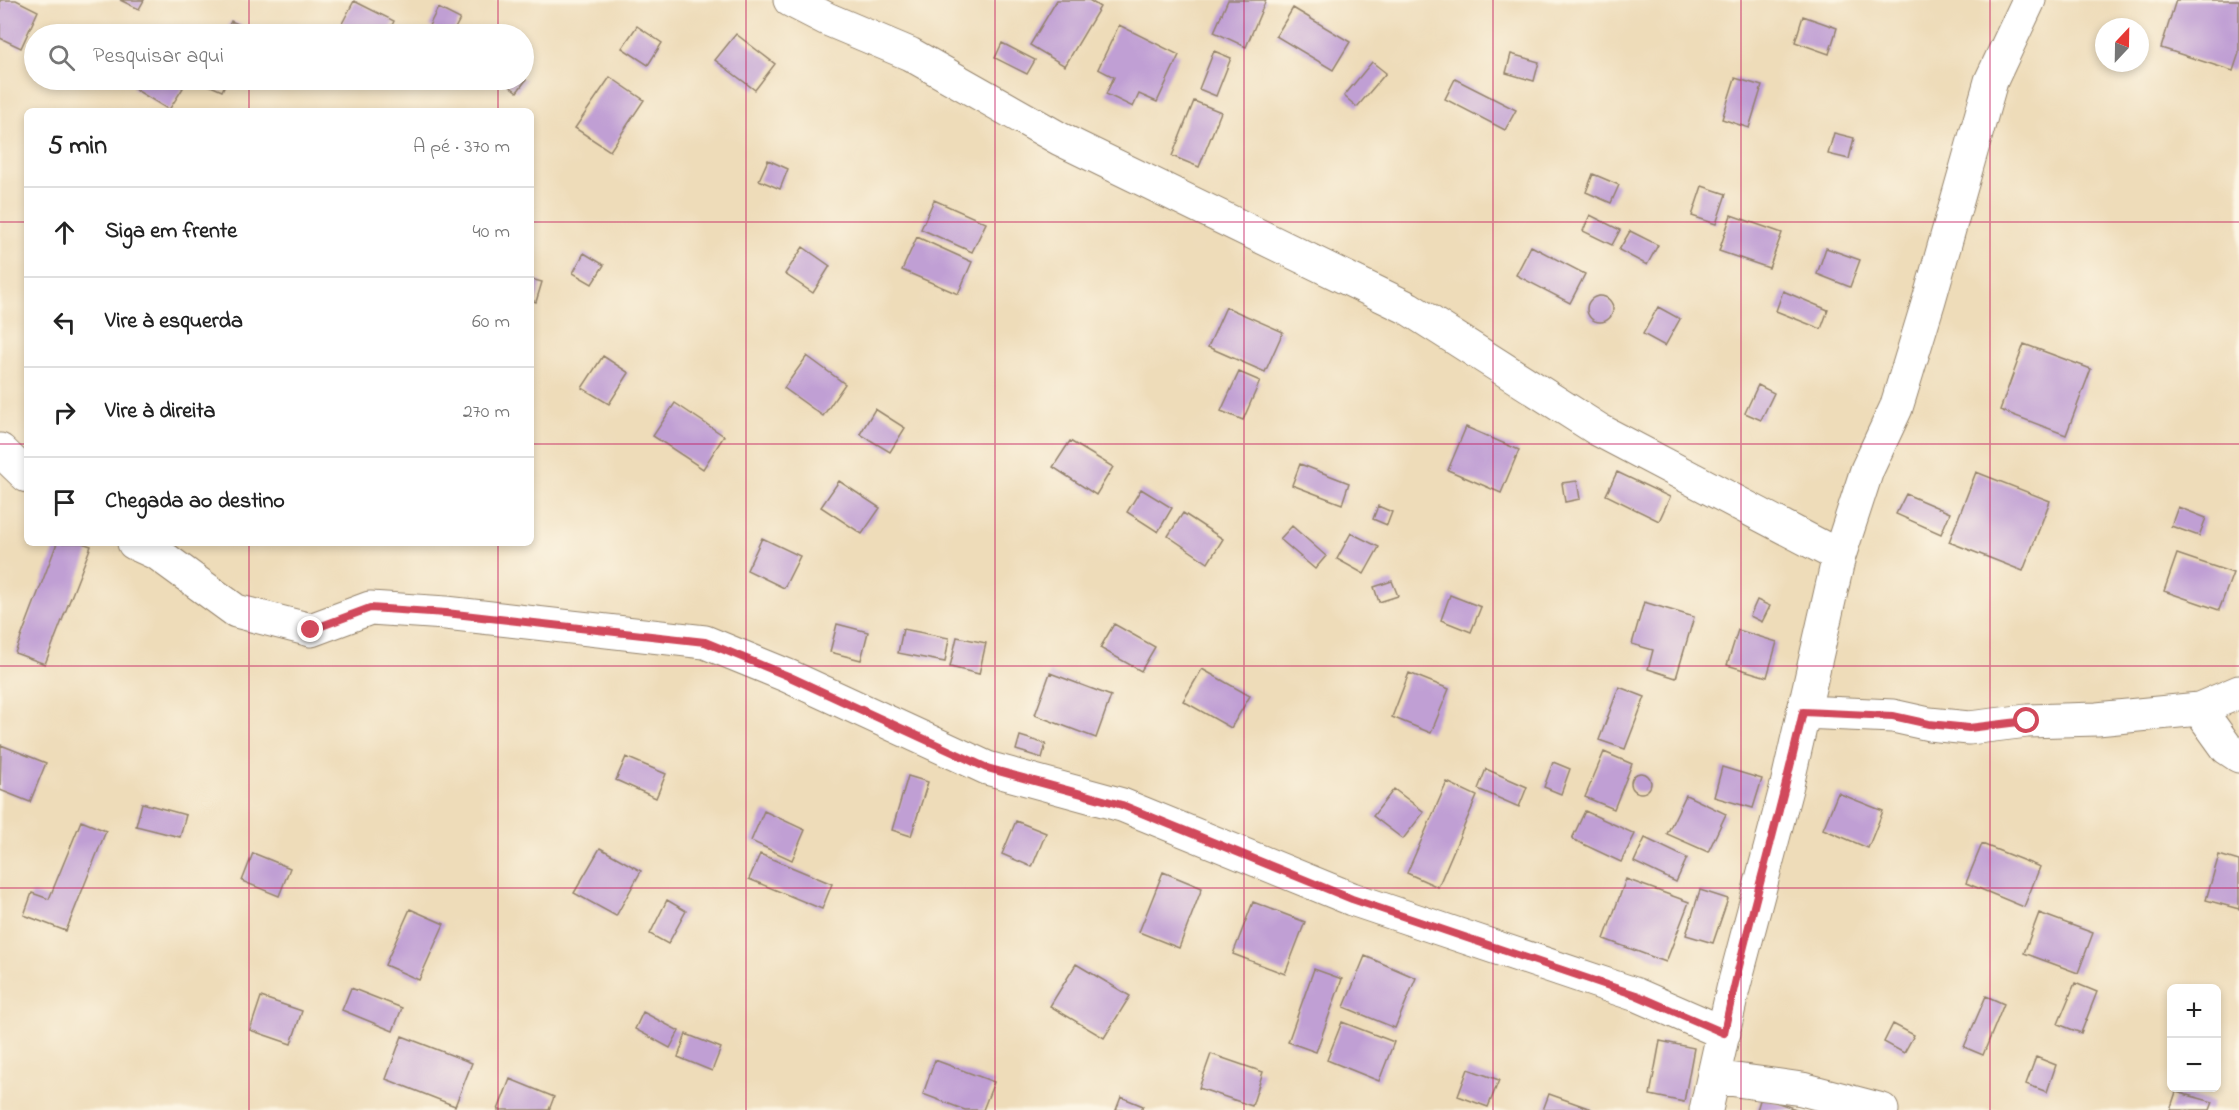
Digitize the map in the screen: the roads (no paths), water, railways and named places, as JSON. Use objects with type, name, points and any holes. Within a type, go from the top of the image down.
[{"type":"street","points":[[790,0],[827,19],[910,54],[1060,139],[1408,308],[1599,430],[1839,556]]},
{"type":"street","points":[[1706,1110],[1733,989],[1782,806],[1839,556],[1867,470],[1896,408],[1991,81],[2029,0]]},
{"type":"street","points":[[0,450],[24,473]]},
{"type":"street","points":[[141,546],[158,554],[236,611],[311,630],[370,608],[446,613],[705,642],[788,676],[987,768],[1122,805],[1352,899],[1636,995],[1724,1033]]},
{"type":"street","points":[[1803,712],[1893,716],[1929,724],[1969,728],[2027,721],[2097,719],[2199,709],[2239,692]]},
{"type":"street","points":[[2199,709],[2227,747],[2239,756]]},
{"type":"street","points":[[1714,1077],[1802,1089],[1882,1110]]}]
